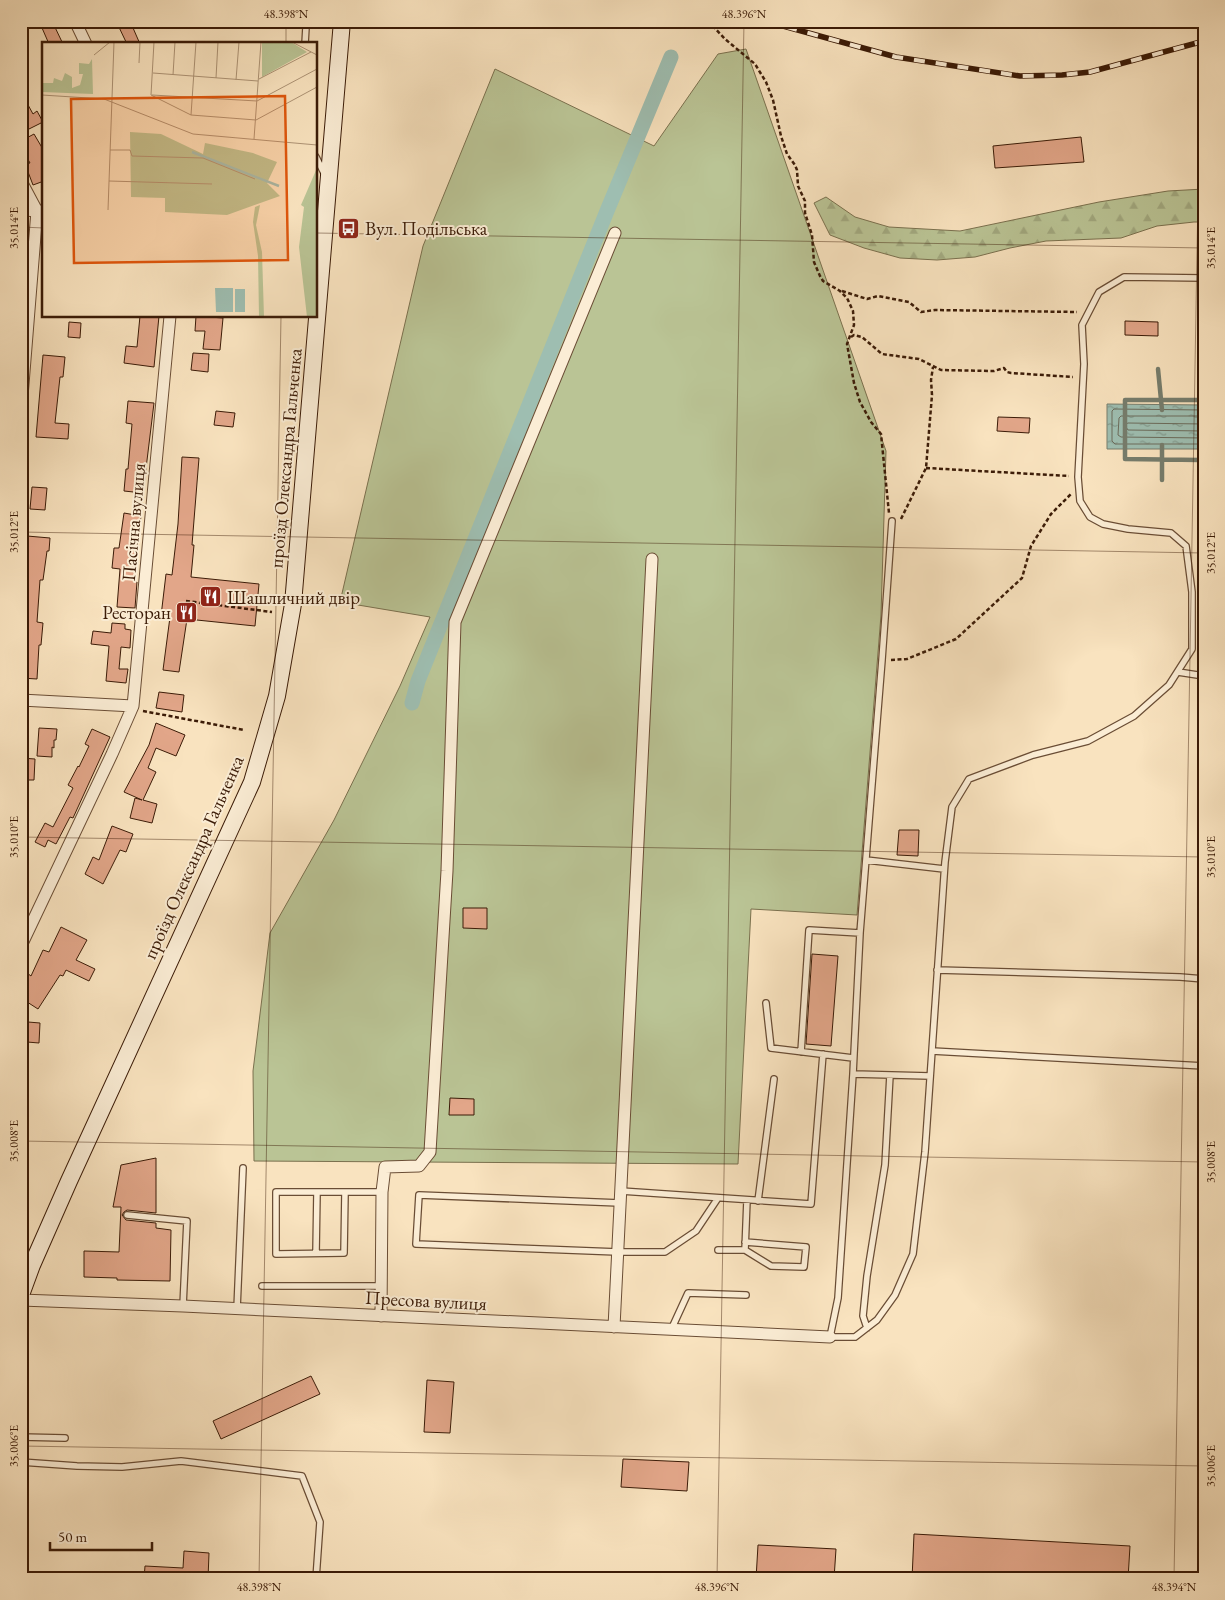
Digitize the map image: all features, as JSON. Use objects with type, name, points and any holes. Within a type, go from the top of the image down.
[{"type":"main road","name":"проїзд Олександра Гальченка","points":[[318,264],[328,181],[342,21]]},
{"type":"main road","name":"проїзд Олександра Гальченка","points":[[21,1295],[32,1265],[69,1181],[252,782],[277,696],[293,604],[314,318]]},
{"type":"street","points":[[75,21],[85,42]]},
{"type":"street","points":[[21,181],[40,211],[21,409]]},
{"type":"street","points":[[21,210],[40,211]]},
{"type":"street","points":[[381,1316],[382,1192],[385,1167],[419,1166],[430,1152],[447,872],[455,622],[615,233]]},
{"type":"street","name":"Пасічна вулиця","points":[[21,946],[133,706],[170,318]]},
{"type":"street","points":[[614,1327],[652,559]]},
{"type":"street","points":[[21,700],[133,706]]},
{"type":"street","name":"Пресова вулиця","points":[[21,1300],[237,1308],[830,1337]]},
{"type":"lane","points":[[305,42],[306,27],[312,21]]},
{"type":"lane","points":[[318,161],[328,181]]},
{"type":"lane","points":[[892,521],[860,933],[854,1058],[838,1298],[830,1337],[855,1337],[877,1320],[895,1296],[913,1254],[925,1152],[944,869],[952,807],[969,779],[1033,756],[1088,741],[1134,716],[1169,685],[1192,649],[1192,592],[1186,546],[1171,533],[1128,529],[1103,524],[1090,517],[1080,501],[1078,477],[1083,378],[1082,325],[1100,292],[1124,277],[1204,278]]},
{"type":"lane","points":[[1178,672],[1204,676]]},
{"type":"lane","points":[[866,860],[944,869]]},
{"type":"lane","points":[[801,1052],[809,930],[860,933]]},
{"type":"lane","points":[[937,970],[1204,979]]},
{"type":"lane","points":[[766,1003],[771,1048],[854,1058]]},
{"type":"lane","points":[[932,1051],[1204,1066]]},
{"type":"lane","points":[[718,1198],[696,1231],[665,1252],[618,1252],[416,1244],[419,1195],[718,1198],[811,1204],[823,1054]]},
{"type":"lane","points":[[852,1074],[930,1076]]},
{"type":"lane","points":[[867,1328],[863,1316],[867,1276],[885,1165],[890,1075]]},
{"type":"lane","points":[[758,1200],[774,1079]]},
{"type":"lane","points":[[237,1308],[243,1168]]},
{"type":"lane","points":[[345,1192],[344,1253],[276,1254],[276,1192],[345,1192],[382,1192]]},
{"type":"lane","points":[[316,1253],[317,1192]]},
{"type":"lane","points":[[745,1250],[747,1200]]},
{"type":"lane","points":[[127,1215],[187,1221],[183,1306]]},
{"type":"lane","points":[[718,1250],[745,1250],[771,1266],[804,1267],[806,1247],[745,1242]]},
{"type":"lane","points":[[262,1286],[381,1286]]},
{"type":"lane","points":[[671,1330],[688,1293],[746,1295]]},
{"type":"lane","points":[[21,1437],[65,1438]]},
{"type":"lane","points":[[21,1462],[122,1467],[182,1461],[302,1476],[320,1522],[316,1579]]},
{"type":"path","points":[[576,21],[608,27],[637,21]]},
{"type":"path","points":[[708,21],[725,39],[755,64],[766,82],[773,100],[787,154],[796,165],[798,186],[805,201],[805,213],[812,235],[814,262],[823,281],[840,291],[866,299],[878,296],[909,302],[921,312],[935,310],[1089,312]]},
{"type":"path","points":[[840,291],[847,298],[853,310],[854,325],[846,344],[860,402],[870,422],[881,434],[887,482],[888,509],[892,521]]},
{"type":"path","points":[[850,337],[854,335],[862,336],[882,354],[918,360],[941,370],[994,371],[1004,368],[1007,372],[1011,373],[1083,378]]},
{"type":"path","points":[[890,539],[926,468],[933,367]]},
{"type":"path","points":[[926,468],[1078,477]]},
{"type":"path","points":[[882,660],[907,659],[956,639],[1022,578],[1031,546],[1051,514],[1079,485]]},
{"type":"path","points":[[186,601],[272,612]]},
{"type":"path","points":[[133,706],[145,712],[244,730]]},
{"type":"green space","points":[[746,49],[886,451],[881,615],[857,915],[751,909],[738,1164],[254,1161],[253,1071],[270,933],[334,820],[400,686],[430,617],[340,602],[423,246],[495,69],[654,146],[718,54]]},
{"type":"green space","points":[[1204,189],[1204,222],[1157,226],[1121,238],[1046,241],[975,257],[937,260],[900,258],[864,248],[830,235],[814,203],[826,197],[855,217],[889,227],[960,231],[1099,202],[1168,191]]},
{"type":"water","points":[[1107,404],[1204,405],[1204,449],[1107,449]]},
{"type":"building","points":[[39,21],[52,21],[62,42],[48,42]]},
{"type":"building","points":[[116,21],[130,21],[139,42],[126,42]]},
{"type":"building","points":[[21,92],[33,114],[37,111],[42,122],[21,133]]},
{"type":"building","points":[[34,134],[42,148],[42,182],[33,185],[25,164],[30,163],[21,147],[21,141]]},
{"type":"building","points":[[1081,137],[1084,162],[995,168],[993,146]]},
{"type":"building","points":[[140,318],[159,318],[154,367],[124,363],[126,346],[137,347]]},
{"type":"building","points":[[196,318],[223,318],[220,350],[203,349],[205,331],[195,331]]},
{"type":"building","points":[[1125,321],[1158,322],[1158,336],[1125,335]]},
{"type":"building","points":[[69,322],[81,323],[80,338],[68,337]]},
{"type":"building","points":[[193,353],[209,354],[208,372],[191,370]]},
{"type":"building","points":[[43,355],[65,357],[63,377],[60,377],[55,423],[69,424],[68,439],[36,437]]},
{"type":"building","points":[[128,401],[154,403],[143,493],[124,491],[132,424],[126,423]]},
{"type":"building","points":[[216,411],[235,413],[233,427],[214,425]]},
{"type":"building","points":[[998,417],[1030,418],[1029,433],[997,431]]},
{"type":"building","points":[[182,457],[199,458],[191,577],[259,584],[255,626],[187,619],[179,672],[163,670],[170,617],[161,616],[166,574],[172,575],[178,524]]},
{"type":"building","points":[[32,487],[47,488],[45,510],[30,509]]},
{"type":"building","points":[[124,513],[141,516],[134,581],[137,582],[135,608],[117,607],[120,569],[112,568],[114,548],[119,548]]},
{"type":"building","points":[[27,536],[50,538],[43,580],[40,580],[37,622],[43,623],[41,645],[39,645],[37,679],[21,678],[21,595]]},
{"type":"building","points":[[112,623],[125,624],[125,629],[131,630],[130,648],[121,647],[119,669],[128,669],[126,683],[106,681],[109,646],[91,644],[93,631],[111,633]]},
{"type":"building","points":[[159,692],[184,695],[182,712],[156,708]]},
{"type":"building","points":[[156,723],[185,735],[176,756],[156,748],[148,768],[156,772],[143,800],[157,804],[152,823],[130,818],[135,798],[142,800],[124,792],[149,745]]},
{"type":"building","points":[[39,728],[57,729],[54,748],[52,747],[52,757],[37,756]]},
{"type":"building","points":[[92,729],[110,737],[73,818],[70,817],[56,844],[48,840],[45,847],[35,842],[45,823],[53,827],[73,788],[68,785],[89,746],[85,744]]},
{"type":"building","points":[[21,758],[35,759],[34,780],[21,780]]},
{"type":"building","points":[[112,826],[133,834],[126,852],[120,850],[103,884],[85,874],[93,857],[99,860]]},
{"type":"building","points":[[899,830],[919,830],[918,856],[897,855]]},
{"type":"building","points":[[463,908],[487,908],[487,929],[463,928]]},
{"type":"building","points":[[61,927],[87,940],[76,960],[95,969],[89,981],[66,970],[63,976],[60,975],[38,1009],[24,1000],[27,995],[21,991],[21,982],[27,973],[31,976],[43,950],[49,952]]},
{"type":"building","points":[[812,954],[838,956],[831,1046],[806,1044]]},
{"type":"building","points":[[28,1022],[40,1023],[39,1043],[27,1042]]},
{"type":"building","points":[[450,1098],[474,1099],[474,1115],[449,1115]]},
{"type":"building","points":[[156,1158],[156,1213],[127,1210],[122,1215],[126,1220],[156,1223],[156,1228],[171,1230],[170,1281],[84,1277],[84,1251],[119,1252],[121,1207],[113,1207],[121,1165]]},
{"type":"building","points":[[311,1376],[320,1394],[221,1439],[213,1421]]},
{"type":"building","points":[[427,1380],[454,1382],[450,1433],[424,1432]]},
{"type":"building","points":[[623,1459],[689,1462],[687,1491],[621,1487]]},
{"type":"building","points":[[914,1534],[1130,1546],[1128,1579],[912,1579]]},
{"type":"building","points":[[758,1545],[836,1549],[834,1579],[756,1579]]},
{"type":"building","points":[[184,1551],[209,1553],[208,1579],[144,1579],[145,1566],[183,1568]]},
{"type":"waterway","points":[[412,703],[418,681],[671,57]]},
{"type":"waterway","points":[[1158,369],[1162,410]]},
{"type":"waterway","points":[[1125,400],[1200,400],[1200,460],[1125,459],[1125,400]]},
{"type":"waterway","points":[[1162,445],[1162,480]]},
{"type":"railway","points":[[765,21],[896,57],[1020,76],[1090,72],[1204,41]]},
{"type":"railway","points":[[953,21],[1047,26],[1204,21]]},
{"type":"place","name":"Вул. Подільська","points":[[349,228]]},
{"type":"place","name":"Шашличний двір","points":[[211,597]]},
{"type":"place","name":"Ресторан","points":[[187,612]]}]
